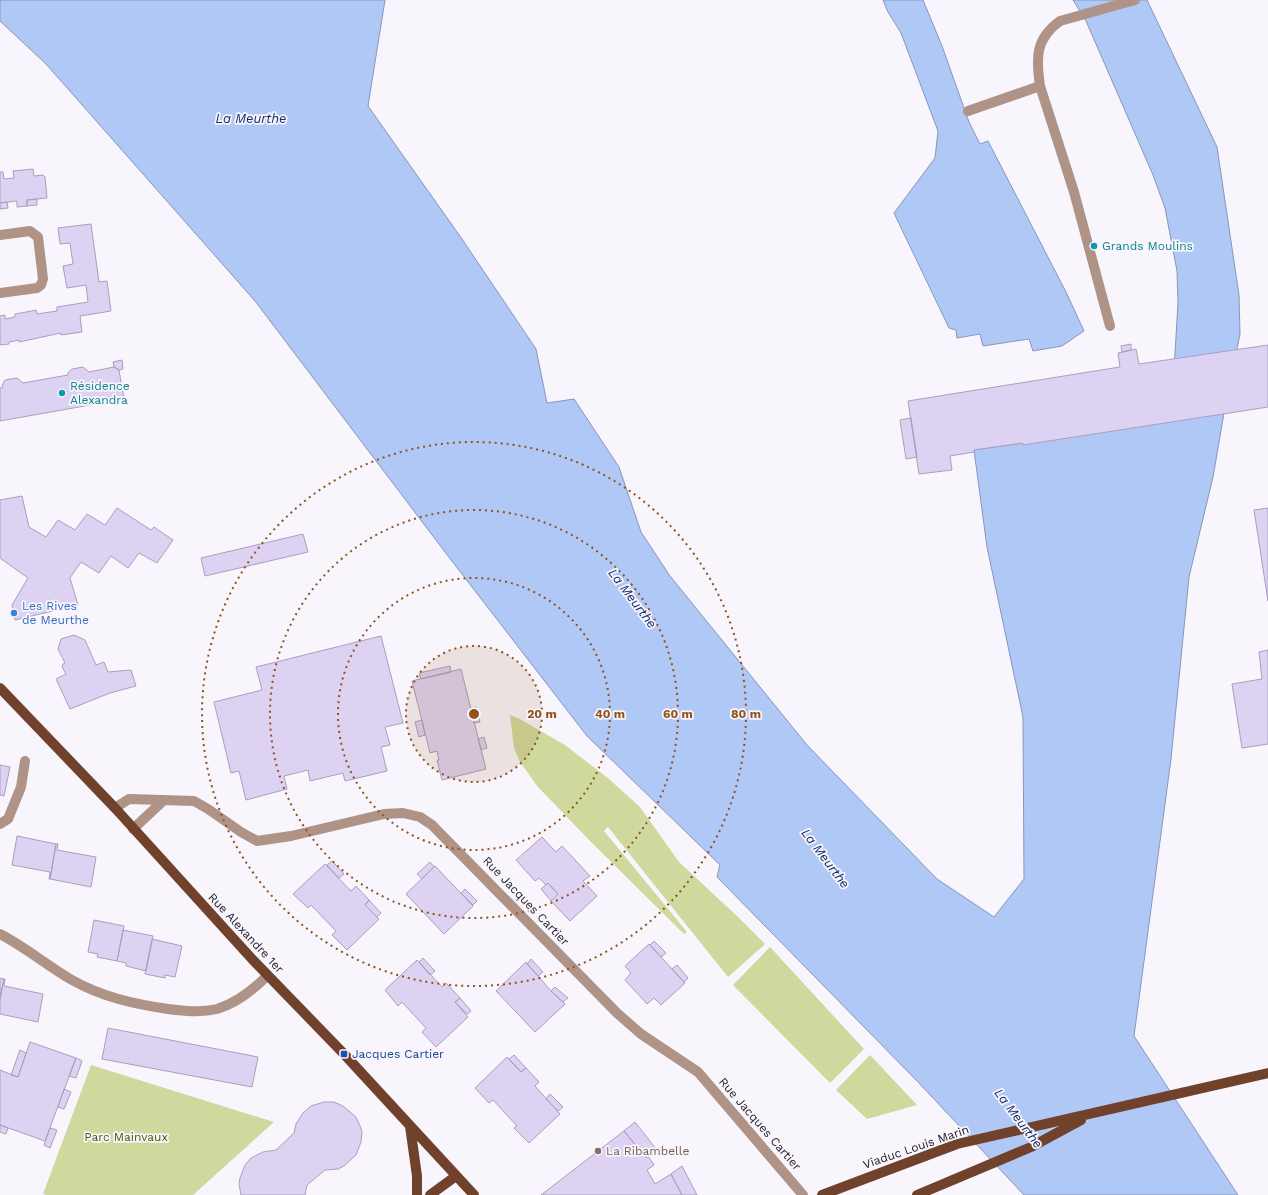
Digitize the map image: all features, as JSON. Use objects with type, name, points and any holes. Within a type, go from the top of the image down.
[{"type":"main road","name":"Rue Alexandre 1er","points":[[0,688],[115,808],[267,976],[344,1054],[474,1195]]},
{"type":"main road","name":"Viaduc Louis Marin","points":[[822,1195],[957,1144],[1268,1073]]},
{"type":"main road","name":"Viaduc Louis Marin","points":[[917,1195],[1031,1147],[1091,1114]]},
{"type":"main road","points":[[410,1126],[418,1176],[417,1195]]},
{"type":"main road","points":[[430,1195],[456,1176]]},
{"type":"street","points":[[1110,326],[1074,192],[1040,86],[1037,68],[1042,38],[1051,27],[1060,21],[1135,0]]},
{"type":"street","points":[[968,112],[1040,86]]},
{"type":"street","points":[[0,234],[30,231],[38,237],[43,279],[37,288],[0,293]]},
{"type":"street","points":[[0,824],[8,819],[21,787],[25,762]]},
{"type":"street","name":"Rue Jacques Cartier","points":[[115,808],[129,799],[194,801],[208,808],[241,832],[257,841],[291,836],[384,814],[403,813],[420,817],[432,824],[617,1013],[641,1034],[698,1072],[803,1195]]},
{"type":"street","points":[[134,829],[164,800]]},
{"type":"street","points":[[0,934],[72,980],[126,1002],[149,1006],[199,1011],[216,1009],[230,1004],[251,992],[267,976]]},
{"type":"green space","points":[[510,715],[565,745],[609,779],[640,807],[679,862],[765,944],[728,977],[608,827],[604,831],[687,932],[684,934],[538,787],[520,762],[514,748]]},
{"type":"green space","points":[[770,947],[864,1049],[830,1083],[733,985]]},
{"type":"green space","points":[[870,1055],[917,1105],[867,1119],[836,1090]]},
{"type":"green space","name":"Parc Mainvaux","points":[[91,1065],[274,1122],[193,1195],[43,1194]]},
{"type":"water","name":"La Meurthe","points":[[0,0],[385,0],[368,106],[462,239],[536,349],[547,403],[574,399],[619,467],[641,532],[670,576],[807,745],[937,879],[994,917],[1024,879],[1023,717],[987,547],[974,450],[1171,421],[1178,303],[1177,271],[1165,208],[1153,175],[1086,21],[1073,0],[1147,0],[1217,147],[1239,295],[1240,334],[1213,477],[1189,577],[1171,759],[1134,1036],[1238,1195],[1024,1195],[917,1081],[717,877],[720,865],[587,736],[445,552],[255,301],[46,64],[0,21]]},
{"type":"water","points":[[883,0],[923,0],[942,46],[969,122],[980,144],[988,141],[1066,292],[1084,331],[1062,346],[1033,351],[1029,339],[983,346],[980,334],[957,338],[956,330],[949,328],[894,213],[935,158],[938,131],[901,33],[888,12]]},
{"type":"building","points":[[33,169],[34,176],[43,175],[45,177],[47,198],[27,200],[27,206],[17,207],[17,201],[0,203],[0,172],[3,172],[4,179],[14,178],[13,171]]},
{"type":"building","points":[[37,199],[37,205],[27,206],[27,200]]},
{"type":"building","points":[[7,202],[8,208],[0,209],[0,203]]},
{"type":"building","points":[[91,224],[99,282],[107,281],[111,311],[80,316],[82,332],[61,335],[61,333],[19,342],[19,340],[9,342],[9,344],[0,345],[0,316],[5,315],[5,319],[15,317],[15,314],[36,310],[37,314],[57,311],[57,307],[88,302],[86,285],[67,288],[63,266],[73,264],[70,243],[60,244],[58,228]]},
{"type":"building","points":[[1131,344],[1131,350],[1122,352],[1121,346]]},
{"type":"building","points":[[1268,345],[1268,407],[1023,445],[1022,443],[974,450],[974,452],[950,456],[952,470],[919,474],[908,401],[1120,367],[1118,353],[1136,349],[1139,364]]},
{"type":"building","points":[[122,360],[123,369],[119,370],[114,367],[113,362]]},
{"type":"building","name":"Résidence Alexandra","points":[[83,367],[89,372],[114,367],[119,370],[124,399],[0,421],[0,388],[3,387],[2,385],[5,380],[17,378],[23,383],[68,375],[72,369]]},
{"type":"building","points":[[911,418],[917,457],[906,459],[900,420]]},
{"type":"building","points":[[22,496],[29,527],[46,537],[58,520],[75,530],[87,514],[105,525],[117,508],[151,530],[154,527],[173,540],[157,563],[139,553],[128,568],[111,556],[99,573],[81,562],[70,578],[78,605],[15,620],[12,605],[28,578],[0,558],[0,500]]},
{"type":"building","points":[[1268,508],[1268,601],[1254,510]]},
{"type":"building","points":[[303,534],[308,552],[205,576],[201,558]]},
{"type":"building","points":[[74,635],[85,640],[96,665],[104,662],[108,672],[131,670],[136,686],[110,693],[70,709],[56,679],[66,674],[62,667],[65,663],[58,649],[61,639]]},
{"type":"building","points":[[381,636],[403,723],[385,727],[390,745],[381,747],[387,771],[345,781],[343,773],[310,781],[308,770],[284,776],[287,789],[246,800],[239,771],[231,773],[214,702],[262,690],[256,667]]},
{"type":"building","points":[[1268,650],[1268,744],[1242,748],[1232,684],[1262,679],[1259,652]]},
{"type":"building","points":[[450,666],[451,672],[421,679],[419,673]]},
{"type":"building","points":[[461,669],[486,769],[442,780],[437,760],[439,760],[437,751],[430,753],[412,681]]},
{"type":"building","points":[[476,707],[480,722],[474,723],[470,708]]},
{"type":"building","points":[[422,720],[425,735],[419,737],[415,722]]},
{"type":"building","points":[[484,737],[487,748],[481,750],[478,739]]},
{"type":"building","points":[[0,765],[10,767],[4,796],[0,795]]},
{"type":"building","points":[[17,836],[56,844],[50,879],[50,872],[12,865]]},
{"type":"building","points":[[542,837],[556,852],[562,846],[590,876],[583,881],[597,896],[570,921],[551,901],[558,894],[548,883],[546,885],[539,878],[535,881],[516,860]]},
{"type":"building","points":[[56,844],[58,844],[57,850],[96,857],[91,887],[50,879]]},
{"type":"building","points":[[332,861],[344,874],[339,878],[327,865]]},
{"type":"building","points":[[430,862],[434,867],[422,879],[417,874]]},
{"type":"building","points":[[325,864],[351,891],[356,886],[369,900],[365,905],[379,919],[347,950],[332,935],[336,931],[311,905],[308,908],[293,894]]},
{"type":"building","points":[[435,866],[473,906],[444,934],[406,894]]},
{"type":"building","points":[[548,883],[558,894],[551,901],[541,889]]},
{"type":"building","points":[[465,889],[477,901],[473,905],[461,893]]},
{"type":"building","points":[[369,900],[381,913],[377,917],[365,905]]},
{"type":"building","points":[[94,920],[124,926],[117,961],[97,957],[98,954],[88,952]]},
{"type":"building","points":[[123,930],[153,936],[146,971],[126,966],[126,963],[117,961]]},
{"type":"building","points":[[152,939],[182,946],[175,977],[165,975],[165,978],[145,974]]},
{"type":"building","points":[[654,941],[666,953],[661,957],[650,945]]},
{"type":"building","points":[[649,944],[685,983],[661,1005],[654,998],[647,1004],[625,980],[631,973],[625,966]]},
{"type":"building","points":[[423,958],[435,971],[430,975],[419,962]]},
{"type":"building","points":[[531,959],[543,972],[538,976],[527,964]]},
{"type":"building","points":[[417,960],[442,987],[446,983],[460,998],[455,1002],[468,1017],[436,1047],[422,1032],[426,1028],[402,1002],[398,1006],[385,990]]},
{"type":"building","points":[[526,962],[551,991],[565,1004],[535,1032],[496,991]]},
{"type":"building","points":[[677,965],[688,978],[684,982],[672,969]]},
{"type":"building","points":[[0,978],[4,979],[0,999]]},
{"type":"building","points":[[4,979],[4,986],[43,994],[38,1022],[0,1014],[0,999]]},
{"type":"building","points":[[555,987],[568,998],[563,1002],[551,991]]},
{"type":"building","points":[[460,998],[471,1011],[467,1014],[455,1002]]},
{"type":"building","points":[[108,1028],[258,1057],[252,1087],[102,1059]]},
{"type":"building","points":[[30,1042],[76,1058],[45,1141],[0,1125],[0,1070],[18,1077]]},
{"type":"building","points":[[20,1050],[26,1053],[18,1077],[11,1075]]},
{"type":"building","points":[[514,1055],[526,1068],[521,1072],[509,1059]]},
{"type":"building","points":[[507,1057],[521,1072],[526,1068],[539,1082],[535,1086],[560,1114],[529,1143],[514,1128],[517,1126],[493,1100],[489,1103],[475,1088]]},
{"type":"building","points":[[76,1058],[82,1061],[76,1078],[69,1076]]},
{"type":"building","points":[[64,1089],[71,1092],[64,1109],[58,1107]]},
{"type":"building","points":[[550,1094],[563,1107],[558,1111],[546,1099]]},
{"type":"building","points":[[324,1102],[334,1102],[343,1106],[356,1117],[362,1132],[361,1142],[356,1155],[344,1166],[338,1169],[325,1170],[307,1185],[305,1195],[241,1195],[239,1184],[240,1178],[245,1165],[251,1158],[263,1152],[276,1150],[294,1133],[296,1124],[303,1113],[311,1106]]},
{"type":"building","points":[[635,1122],[656,1149],[646,1158],[624,1131]]},
{"type":"building","points":[[0,1125],[8,1128],[6,1134],[0,1132]]},
{"type":"building","points":[[50,1128],[57,1130],[50,1148],[44,1145]]},
{"type":"building","points":[[624,1131],[646,1158],[648,1156],[654,1165],[647,1170],[655,1184],[671,1174],[682,1195],[541,1195]]},
{"type":"building","points":[[682,1166],[697,1195],[682,1195],[671,1174]]},
{"type":"place","name":"Grands Moulins","points":[[1094,246]]},
{"type":"place","name":"Résidence Alexandra","points":[[62,393]]},
{"type":"place","name":"Les Rives de Meurthe","points":[[14,613]]},
{"type":"place","name":"Jacques Cartier","points":[[344,1054]]},
{"type":"place","name":"La Ribambelle","points":[[598,1151]]}]
